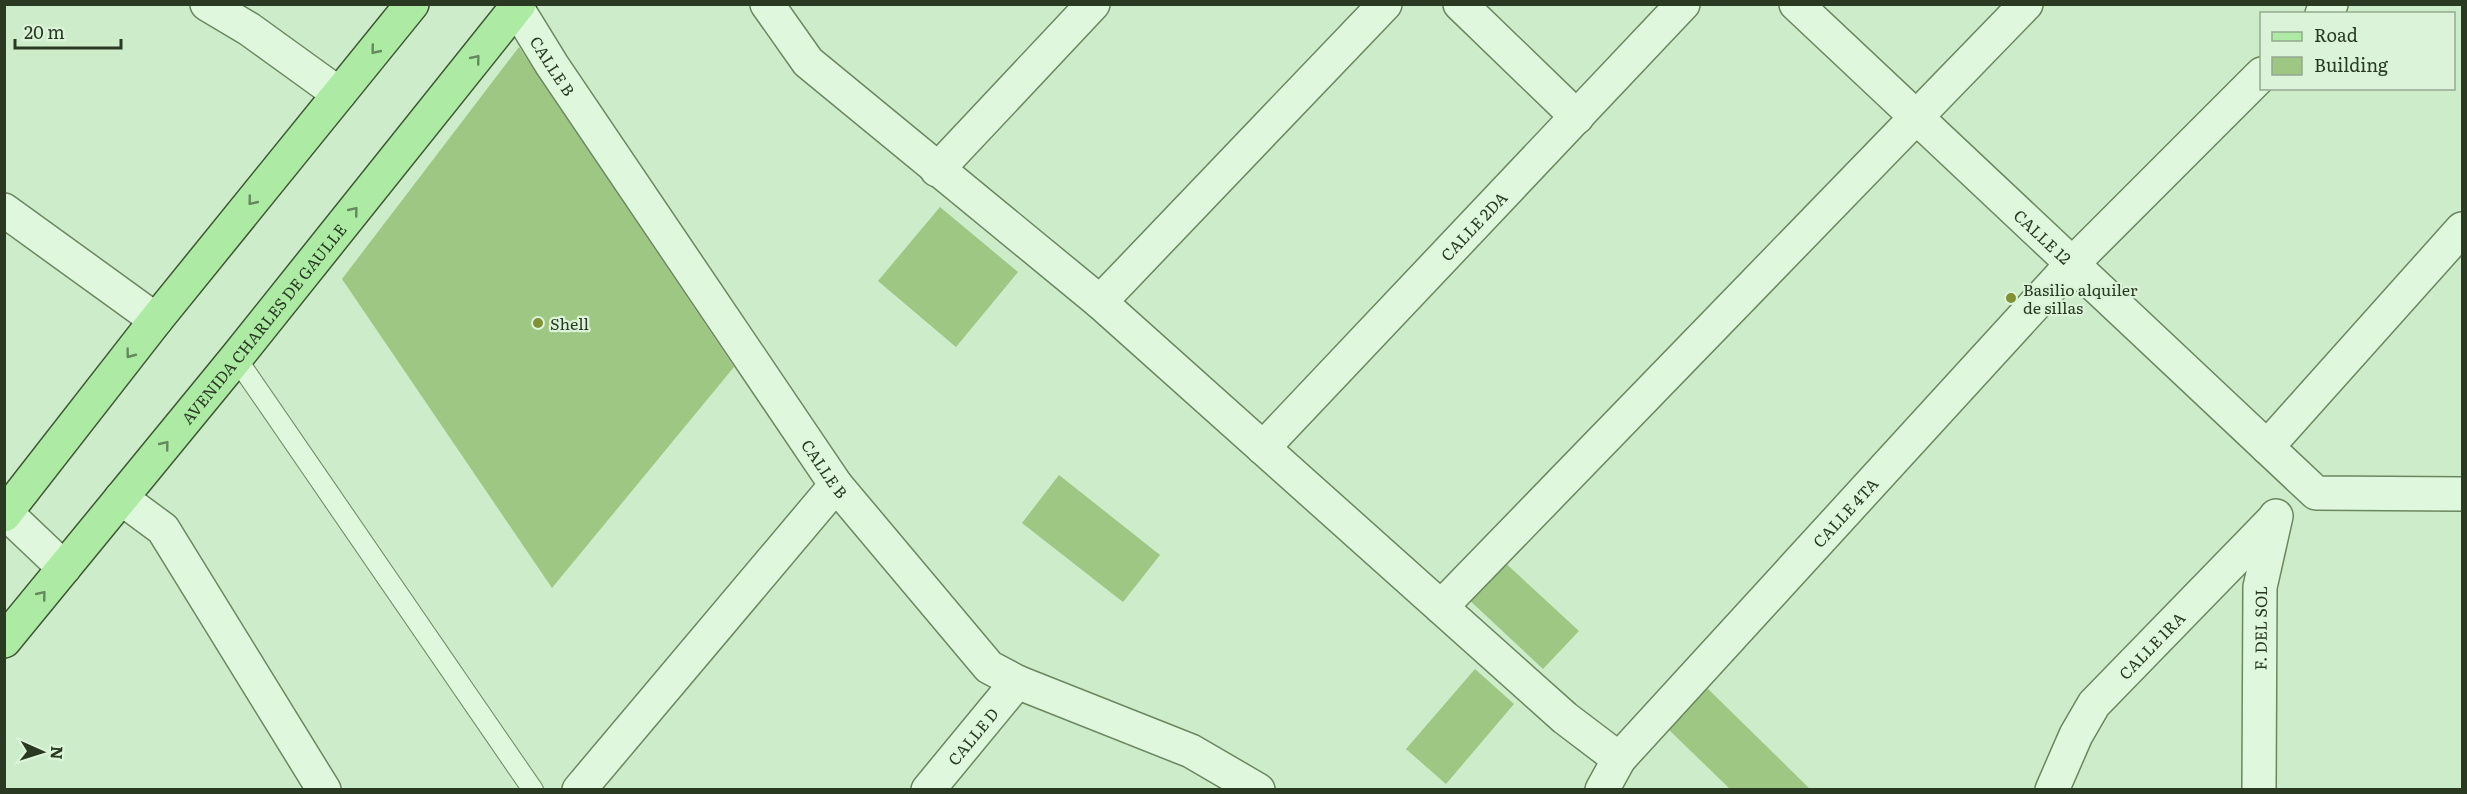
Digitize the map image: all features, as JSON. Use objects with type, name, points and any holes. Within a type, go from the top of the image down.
[{"type":"main road","points":[[5,513],[156,320],[412,4]]},
{"type":"main road","name":"AVENIDA CHARLES DE GAULLE","points":[[4,640],[236,358],[518,6]]},
{"type":"street","points":[[207,4],[249,29],[339,94]]},
{"type":"street","points":[[767,4],[808,62],[1100,303],[1565,718],[1619,759]]},
{"type":"street","points":[[937,170],[1093,4]]},
{"type":"street","points":[[1100,303],[1385,4]]},
{"type":"street","points":[[1460,4],[1577,117]]},
{"type":"street","name":"CALLE 2DA","points":[[1263,448],[1683,4]]},
{"type":"street","name":"CALLE 12","points":[[1796,4],[2305,483]]},
{"type":"street","points":[[1442,607],[1918,119],[2026,4]]},
{"type":"street","name":"CALLE B","points":[[518,6],[552,65],[836,486],[989,667],[1017,682],[1191,751],[1258,789]]},
{"type":"street","name":"CALLE 4TA","points":[[1602,789],[1619,759],[2072,264],[2260,76]]},
{"type":"street","points":[[4,210],[156,320]]},
{"type":"street","points":[[2267,447],[2463,229]]},
{"type":"street","points":[[2305,483],[2463,494]]},
{"type":"street","name":"F. DEL SOL","points":[[2259,789],[2260,587],[2275,518],[2305,483]]},
{"type":"street","points":[[579,789],[836,486]]},
{"type":"street","points":[[121,498],[163,528],[324,789]]},
{"type":"street","points":[[5,513],[64,568]]},
{"type":"street","name":"CALLE 1RA","points":[[2052,789],[2076,735],[2094,704],[2275,518]]},
{"type":"street","name":"CALLE D","points":[[933,787],[1017,682]]},
{"type":"lane","points":[[236,358],[533,789]]},
{"type":"building","name":"Shell","points":[[519,47],[734,367],[552,588],[342,279]]},
{"type":"building","points":[[940,207],[1018,272],[956,347],[878,281]]},
{"type":"building","points":[[1059,475],[1160,555],[1123,602],[1022,523]]},
{"type":"building","points":[[1501,559],[1579,631],[1543,669],[1466,597]]},
{"type":"building","points":[[1475,669],[1514,704],[1446,784],[1406,749]]},
{"type":"building","points":[[1704,685],[1811,790],[1731,790],[1665,726]]},
{"type":"place","name":"Basilio alquiler de sillas","points":[[2011,298]]},
{"type":"place","name":"Shell","points":[[538,323]]}]
